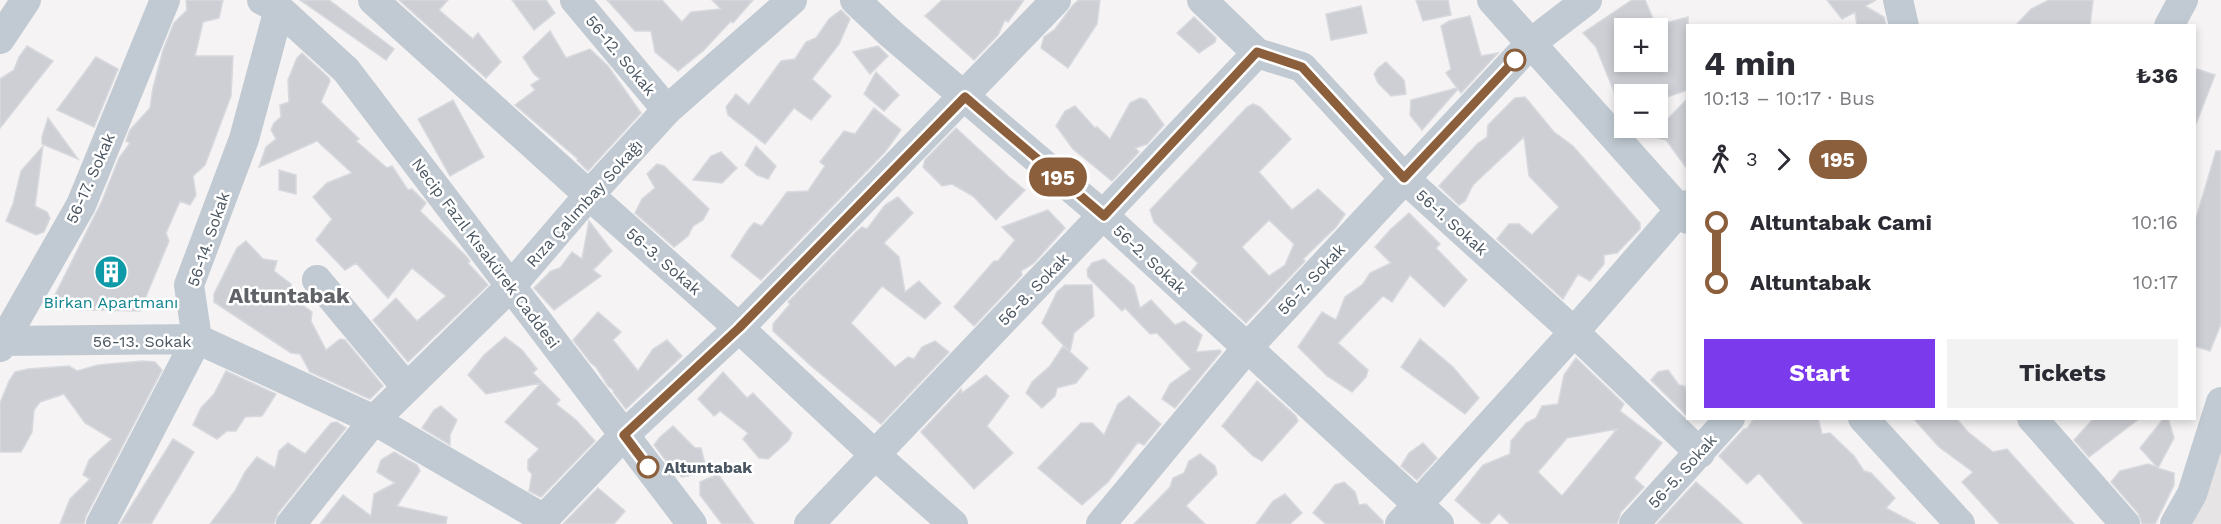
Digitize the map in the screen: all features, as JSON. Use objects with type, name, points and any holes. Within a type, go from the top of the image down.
[{"type":"street","points":[[0,39],[26,0]]},
{"type":"street","name":"56-17. Sokak","points":[[1,343],[81,205],[165,0]]},
{"type":"street","name":"56-3. Sokak","points":[[373,0],[739,328],[953,524]]},
{"type":"street","name":"56-12. Sokak","points":[[575,0],[668,111]]},
{"type":"street","name":"Rıza Çalımbay Sokağı","points":[[291,524],[374,420],[511,286],[589,195],[668,111],[792,0]]},
{"type":"street","name":"56-2. Sokak","points":[[855,0],[1104,216],[1247,348],[1419,518]]},
{"type":"street","points":[[541,521],[624,435],[739,328],[965,97],[1056,0]]},
{"type":"street","name":"56-1. Sokak","points":[[1202,0],[1257,52],[1302,67],[1404,178],[1574,332],[1700,453]]},
{"type":"street","points":[[1419,518],[1574,332],[1685,212],[1492,0]]},
{"type":"street","name":"56-7. Sokak","points":[[1101,524],[1247,348],[1404,178],[1531,43],[1587,0]]},
{"type":"street","points":[[1898,0],[1904,24]]},
{"type":"street","points":[[2170,24],[2182,0]]},
{"type":"street","name":"Necip Fazıl Kısakürek Caddesi","points":[[270,5],[346,70],[692,524]]},
{"type":"street","name":"56-14. Sokak","points":[[197,339],[189,285],[244,139],[270,5]]},
{"type":"street","name":"56-8. Sokak","points":[[809,524],[1104,216],[1257,52]]},
{"type":"street","points":[[317,280],[407,388]]},
{"type":"street","points":[[101,524],[197,339]]},
{"type":"street","name":"56-13. Sokak","points":[[1,343],[197,339],[374,420],[541,521]]},
{"type":"street","points":[[2175,524],[2192,494],[2221,402]]},
{"type":"street","name":"56-5. Sokak","points":[[1634,524],[1728,420]]},
{"type":"street","points":[[1865,420],[1948,520]]},
{"type":"street","points":[[2035,420],[2125,524]]},
{"type":"shaded area","points":[[2221,438],[2221,524],[2193,524],[2210,472]]},
{"type":"building","points":[[186,0],[223,0],[219,18],[203,22],[195,56],[233,56],[231,96],[205,165],[193,176],[196,195],[190,205],[180,201],[166,233],[169,241],[140,311],[48,309],[102,201],[119,158],[130,143],[126,141],[130,130],[150,108],[163,50],[174,23],[187,10]]},
{"type":"building","points":[[300,0],[329,0],[394,49],[386,60]]},
{"type":"building","points":[[399,0],[448,0],[439,10],[473,39],[478,33],[501,62],[486,78]]},
{"type":"building","points":[[512,0],[546,0],[555,13],[534,30]]},
{"type":"building","points":[[607,0],[662,0],[682,22],[691,12],[721,9],[712,0],[753,0],[733,23],[731,21],[703,51],[678,71],[655,52],[651,31],[635,31]]},
{"type":"building","points":[[942,0],[1024,0],[1008,22],[1005,20],[998,35],[974,60],[925,16]]},
{"type":"building","points":[[1079,0],[1100,0],[1097,24],[1068,68],[1041,48],[1044,37],[1055,29]]},
{"type":"building","points":[[1416,0],[1448,0],[1451,15],[1423,21]]},
{"type":"building","points":[[1632,0],[1645,0],[1653,18],[1614,18],[1614,72],[1668,72],[1668,22],[1688,17],[1688,24],[1686,24],[1686,91],[1668,97],[1668,84],[1614,84],[1614,92],[1596,47],[1583,33]]},
{"type":"building","points":[[1827,0],[1876,0],[1865,6],[1884,17],[1886,24],[1857,24],[1855,12],[1842,19]]},
{"type":"building","points":[[2049,0],[2093,0],[2090,24],[2017,24],[2031,9]]},
{"type":"building","points":[[1361,6],[1367,33],[1331,40],[1326,14]]},
{"type":"building","points":[[841,10],[850,19],[839,44],[812,79],[831,96],[811,120],[794,108],[765,144],[728,115],[726,107],[736,94],[749,105],[781,61],[795,59],[806,42],[816,38],[829,19]]},
{"type":"building","points":[[1470,16],[1481,56],[1498,53],[1461,93],[1458,89],[1422,130],[1410,115],[1411,100],[1457,88],[1446,73],[1451,69],[1441,26],[1449,21]]},
{"type":"building","points":[[1194,17],[1216,38],[1215,42],[1199,53],[1177,33]]},
{"type":"building","points":[[550,31],[566,58],[590,49],[608,66],[641,113],[588,171],[578,159],[515,105],[535,90],[531,85],[540,79],[523,57]]},
{"type":"building","points":[[27,46],[53,61],[0,128],[0,79],[14,70]]},
{"type":"building","points":[[878,46],[888,56],[870,74],[853,52]]},
{"type":"building","points":[[302,53],[329,78],[330,81],[321,102],[359,139],[356,141],[387,168],[392,166],[408,190],[412,189],[426,203],[420,211],[466,256],[470,261],[468,263],[488,285],[408,362],[373,320],[396,298],[417,321],[446,296],[412,268],[388,298],[356,263],[345,270],[316,240],[332,219],[313,197],[327,183],[352,173],[317,141],[259,167],[266,147],[276,139],[271,130],[274,123],[281,117],[280,105],[289,102],[288,80],[297,58]]},
{"type":"building","points":[[96,57],[118,69],[94,127],[57,110]]},
{"type":"building","points":[[1386,62],[1404,80],[1406,94],[1391,96],[1378,83],[1374,74]]},
{"type":"building","points":[[2196,69],[2215,75],[2196,124]]},
{"type":"building","points":[[876,72],[899,95],[884,111],[864,94]]},
{"type":"building","points":[[1525,97],[1554,132],[1573,146],[1640,223],[1640,229],[1617,253],[1604,255],[1604,264],[1590,281],[1578,274],[1563,299],[1497,239],[1509,224],[1519,224],[1532,235],[1559,207],[1529,176],[1524,137],[1473,185],[1465,201],[1459,205],[1439,186],[1477,144],[1487,137],[1488,125],[1515,98]]},
{"type":"building","points":[[1140,98],[1146,100],[1164,125],[1147,144],[1135,148],[1139,152],[1112,181],[1073,149],[1056,126],[1065,111],[1075,106],[1095,128],[1097,127],[1110,139],[1130,103]]},
{"type":"building","points":[[453,100],[484,157],[450,176],[418,119]]},
{"type":"building","points":[[1686,100],[1686,167],[1666,140],[1658,138],[1668,138],[1668,119]]},
{"type":"building","points":[[1253,104],[1260,107],[1291,139],[1259,172],[1292,210],[1318,189],[1345,214],[1336,227],[1303,259],[1305,261],[1246,323],[1191,272],[1198,263],[1154,222],[1150,210],[1247,107]],"holes":[[[1269,220],[1294,244],[1285,265],[1269,276],[1242,247]]]},
{"type":"building","points":[[874,108],[901,130],[885,152],[761,280],[731,256],[754,223],[762,226],[787,192],[808,191],[825,166],[820,162],[844,131],[855,134]]},
{"type":"building","points":[[48,118],[78,159],[42,144]]},
{"type":"building","points":[[956,128],[1025,190],[996,220],[973,196],[952,184],[942,186],[923,167],[925,160]]},
{"type":"building","points":[[43,146],[35,206],[47,212],[50,218],[44,232],[36,235],[6,221],[13,204],[21,171]]},
{"type":"building","points":[[756,146],[776,166],[768,179],[757,175],[745,165]]},
{"type":"building","points":[[2216,151],[2221,151],[2221,324],[2210,351],[2196,347],[2196,218]]},
{"type":"building","points":[[721,152],[737,168],[722,183],[693,180],[711,156]]},
{"type":"building","points":[[657,164],[664,166],[709,209],[703,220],[693,226],[688,236],[674,247],[635,213],[642,199],[655,188],[647,174]]},
{"type":"building","points":[[279,170],[296,175],[296,194],[279,190]]},
{"type":"building","points":[[898,197],[913,213],[884,243],[899,257],[905,292],[919,281],[941,303],[925,319],[882,286],[851,323],[895,367],[908,357],[914,359],[922,347],[935,341],[949,352],[881,424],[773,331],[773,324],[790,304],[788,302],[856,232],[862,227],[867,229],[885,205]]},
{"type":"building","points":[[1048,210],[1065,228],[1034,263],[1021,271],[1022,275],[974,326],[954,307],[1015,240],[1002,227]]},
{"type":"building","points":[[1409,213],[1440,244],[1436,248],[1467,280],[1444,307],[1410,275],[1392,302],[1383,296],[1338,343],[1368,370],[1366,377],[1352,392],[1327,376],[1298,347],[1322,312],[1336,320],[1345,297],[1363,284],[1370,273],[1391,263],[1375,247]]},
{"type":"building","points":[[589,221],[612,251],[593,270],[601,276],[554,310],[534,288],[551,271],[560,268],[572,252],[582,259]]},
{"type":"building","points":[[246,241],[263,259],[277,261],[274,271],[291,284],[291,293],[297,301],[312,312],[311,321],[326,350],[340,339],[345,340],[383,386],[370,399],[310,372],[300,354],[291,353],[214,302],[214,294],[237,248]]},
{"type":"building","points":[[1104,259],[1134,286],[1140,308],[1151,300],[1175,325],[1184,321],[1202,335],[1196,352],[1220,350],[1221,352],[1175,408],[1162,399],[1170,384],[1191,369],[1157,333],[1150,334],[1125,308],[1122,311],[1088,277],[1087,270],[1092,263]]},
{"type":"building","points":[[1065,285],[1092,285],[1094,316],[1074,333],[1070,352],[1088,368],[1076,383],[1057,388],[1055,396],[1042,408],[1026,393],[1032,382],[1050,366],[1063,346],[1069,351],[1042,323],[1057,292]]},
{"type":"building","points":[[598,312],[621,332],[613,340],[638,371],[653,349],[667,340],[682,356],[626,409],[573,340]]},
{"type":"building","points":[[505,337],[522,350],[537,369],[533,373],[560,400],[556,404],[576,420],[595,441],[541,497],[529,491],[532,474],[528,470],[528,460],[539,449],[505,422],[541,383],[486,394],[468,375],[484,355]]},
{"type":"building","points":[[1420,339],[1453,367],[1479,398],[1465,414],[1401,367]]},
{"type":"building","points":[[1576,358],[1624,404],[1620,411],[1662,443],[1634,478],[1644,487],[1621,512],[1617,524],[1510,524],[1499,513],[1489,524],[1482,524],[1455,500],[1483,465],[1510,454],[1511,441],[1526,423],[1536,418],[1542,406],[1558,404],[1564,375]],"holes":[[[1617,429],[1562,496],[1538,472],[1567,438]]]},
{"type":"building","points":[[155,362],[162,370],[86,516],[84,524],[60,524],[70,499],[90,479],[83,475],[89,460],[112,439],[85,423],[64,394],[40,402],[34,410],[32,432],[21,452],[0,452],[0,403],[9,381],[15,372],[28,369],[69,366],[77,371],[98,365]]},
{"type":"building","points":[[1668,370],[1679,385],[1684,386],[1686,415],[1651,380],[1658,372]]},
{"type":"building","points":[[226,371],[276,394],[262,416],[245,417],[236,431],[227,431],[217,439],[193,425],[201,408],[214,394]]},
{"type":"building","points":[[723,372],[747,398],[753,393],[792,433],[789,440],[768,459],[759,458],[743,439],[748,433],[720,411],[714,416],[698,399]]},
{"type":"building","points":[[986,375],[1009,396],[987,426],[1013,453],[974,489],[921,432],[961,389],[962,393]]},
{"type":"building","points":[[1257,381],[1296,416],[1298,421],[1262,461],[1253,456],[1222,426]]},
{"type":"building","points":[[1129,396],[1161,424],[1144,445],[1138,442],[1108,482],[1082,505],[1038,468],[1081,423],[1092,423],[1104,435],[1118,404]]},
{"type":"building","points":[[441,406],[457,420],[450,435],[450,445],[422,428],[434,410]]},
{"type":"building","points":[[1753,420],[1818,420],[1822,434],[1830,433],[1854,456],[1864,471],[1871,473],[1895,498],[1886,508],[1916,524],[1804,524],[1759,473],[1747,484],[1719,456],[1744,429],[1747,429]]},
{"type":"building","points":[[1915,420],[1958,420],[1968,432],[1993,452],[2007,449],[2074,524],[2000,524],[1962,482],[1973,472],[1939,447]]},
{"type":"building","points":[[2092,420],[2137,420],[2089,457],[2074,440]]},
{"type":"building","points":[[2162,420],[2169,420],[2174,438],[2158,468],[2174,473],[2174,485],[2155,524],[2142,524],[2138,513],[2111,482],[2120,471],[2148,464],[2157,467],[2140,448]]},
{"type":"building","points":[[337,422],[346,428],[278,513],[274,524],[210,524],[257,457],[275,468],[279,451],[288,443],[305,454],[331,423]]},
{"type":"building","points":[[673,426],[695,448],[701,448],[707,472],[682,477],[654,445]]},
{"type":"building","points":[[173,439],[194,452],[151,524],[120,524]]},
{"type":"building","points":[[1423,443],[1437,458],[1417,480],[1401,466],[1409,453]]},
{"type":"building","points":[[394,452],[417,465],[420,471],[397,506],[447,517],[446,524],[320,524],[343,495],[371,516],[374,494],[395,483],[377,472],[381,460]]},
{"type":"building","points":[[1200,454],[1215,466],[1217,474],[1186,506],[1205,524],[1134,524],[1170,487],[1173,478],[1184,473],[1189,461]]},
{"type":"building","points":[[718,474],[754,524],[722,524],[700,495],[700,482]]},
{"type":"building","points":[[1344,482],[1355,492],[1359,505],[1366,504],[1383,521],[1383,524],[1326,524],[1313,513],[1335,485]]},
{"type":"building","points":[[1696,482],[1718,501],[1743,524],[1657,524]]},
{"type":"building","points":[[598,488],[625,511],[614,524],[563,524]]},
{"type":"building","points":[[1285,494],[1302,513],[1290,524],[1256,524],[1273,501]]},
{"type":"bus line","name":"195","points":[[648,467],[624,435],[739,328],[965,97],[1104,216],[1257,52],[1302,67],[1404,178],[1515,60]]},
{"type":"place","name":"Birkan Apartmanı","points":[[111,272]]},
{"type":"place","name":"Altuntabak","points":[[648,467]]},
{"type":"district","name":"Altuntabak","points":[[289,295]]}]
